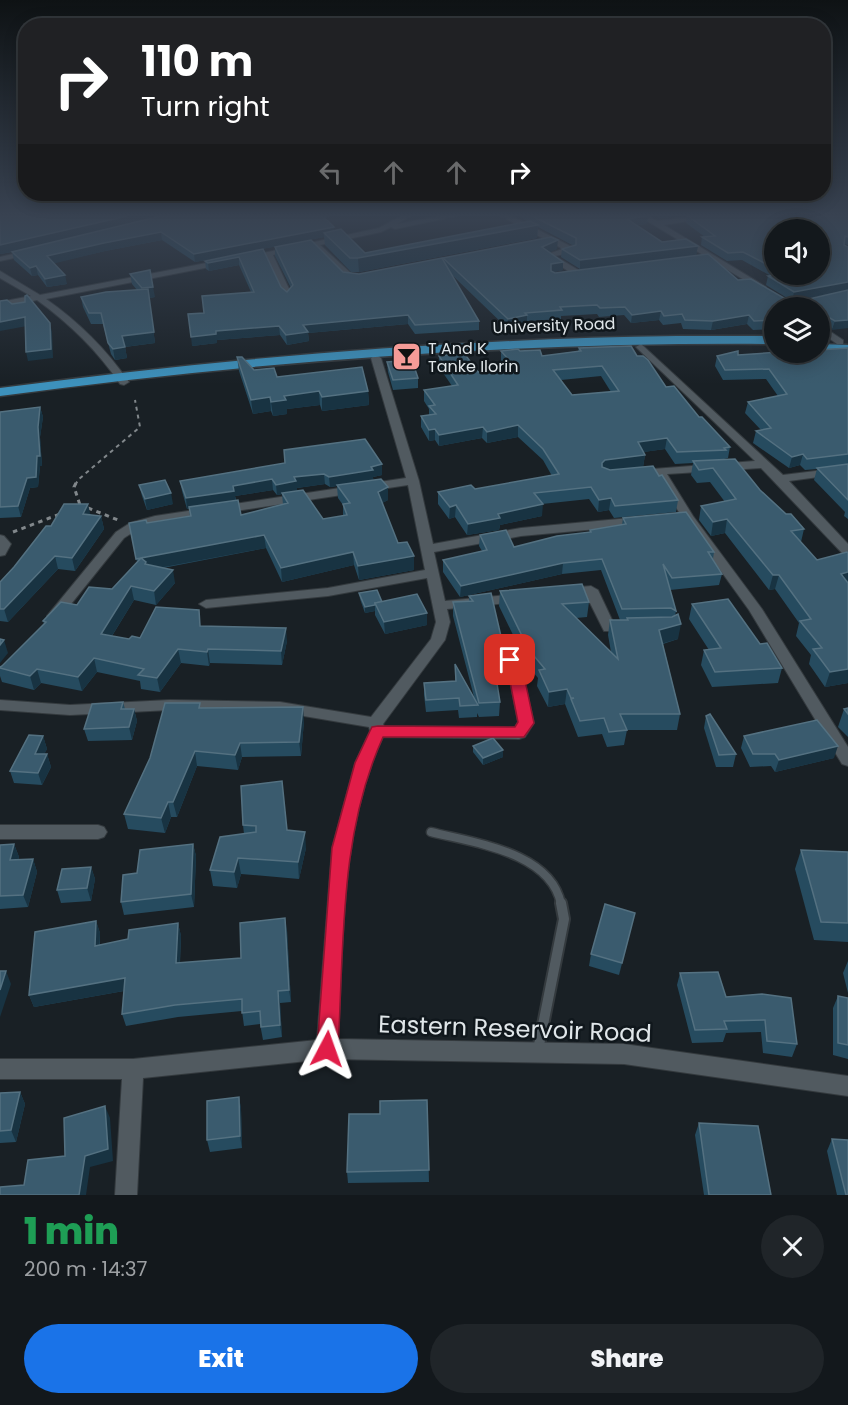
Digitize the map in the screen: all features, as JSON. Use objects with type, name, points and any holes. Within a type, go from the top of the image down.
[{"type":"main road","name":"University Road","points":[[0,399],[258,360],[499,343],[635,338],[764,340]]},
{"type":"main road","points":[[830,342],[845,344]]},
{"type":"main road","points":[[830,346],[845,344]]},
{"type":"main road","name":"University Road","points":[[0,392],[260,366],[513,349],[764,347]]},
{"type":"street","points":[[0,305],[172,272]]},
{"type":"street","points":[[277,272],[288,295]]},
{"type":"street","points":[[343,272],[348,277],[359,277]]},
{"type":"street","points":[[566,274],[584,272]]},
{"type":"street","points":[[734,272],[774,294]]},
{"type":"street","points":[[0,274],[40,297],[85,335],[122,379]]},
{"type":"street","points":[[830,334],[845,344]]},
{"type":"street","points":[[641,347],[780,479],[848,551]]},
{"type":"street","points":[[327,1049],[341,848],[363,763],[376,727],[438,640],[443,622],[413,481],[376,358]]},
{"type":"street","points":[[637,472],[764,464]]},
{"type":"street","points":[[780,479],[848,470]]},
{"type":"street","points":[[660,472],[682,518],[755,609],[848,760]]},
{"type":"street","points":[[46,624],[77,590],[104,552],[120,535],[134,526],[155,520],[413,481]]},
{"type":"street","points":[[429,549],[521,532],[653,520]]},
{"type":"street","points":[[0,552],[5,544],[5,536]]},
{"type":"street","points":[[206,604],[328,592],[433,573]]},
{"type":"street","points":[[555,593],[591,590],[609,628],[639,627]]},
{"type":"street","points":[[438,606],[532,596]]},
{"type":"street","points":[[0,705],[70,710],[170,705],[280,708],[376,727],[519,733],[526,723],[514,666],[510,660]]},
{"type":"street","points":[[0,832],[98,832]]},
{"type":"street","name":"Eastern Reservoir Road","points":[[0,1069],[133,1069],[327,1049],[624,1054],[848,1086]]},
{"type":"street","points":[[126,1195],[133,1069]]},
{"type":"lane","points":[[431,831],[510,852],[540,869],[559,893],[564,919],[537,1053]]},
{"type":"path","points":[[80,506],[75,487],[84,472],[140,427],[135,400]]},
{"type":"path","points":[[70,509],[80,506],[134,526]]},
{"type":"path","points":[[5,536],[60,513]]},
{"type":"building","points":[[40,272],[62,272],[65,275],[45,279]]},
{"type":"building","points":[[150,272],[153,287],[142,288],[130,274]]},
{"type":"building","points":[[245,272],[274,272],[281,287],[287,292],[293,285],[287,272],[359,274],[371,272],[450,272],[479,321],[415,325],[408,315],[303,325],[308,332],[286,335],[279,326],[216,331],[216,334],[191,337],[188,314],[204,313],[202,296],[254,292]]},
{"type":"building","points":[[458,272],[728,272],[738,280],[751,279],[782,297],[764,297],[764,320],[754,321],[749,315],[713,321],[685,320],[682,314],[664,316],[661,311],[632,315],[625,307],[600,308],[597,305],[560,307],[562,310],[525,313],[527,315],[508,319]]},
{"type":"building","points":[[830,272],[848,272],[848,282],[794,292],[783,285],[830,285]]},
{"type":"building","points":[[148,289],[154,332],[122,336],[125,347],[113,349],[108,343],[101,313],[89,313],[81,297],[106,292]]},
{"type":"building","points":[[848,290],[848,320],[835,321],[830,318],[830,297],[817,297]]},
{"type":"building","points":[[27,295],[50,323],[51,349],[26,352],[25,317],[0,322],[0,301],[7,300],[12,304],[25,302]]},
{"type":"building","points":[[631,346],[637,356],[643,356],[648,360],[666,387],[674,386],[699,417],[702,417],[730,447],[724,448],[726,450],[677,452],[667,438],[638,442],[645,455],[605,460],[602,463],[602,467],[610,470],[653,466],[659,476],[662,475],[678,500],[615,506],[611,498],[599,500],[591,487],[534,493],[543,504],[498,514],[500,518],[468,524],[456,505],[450,507],[438,492],[471,485],[475,489],[559,474],[543,449],[518,425],[487,432],[483,427],[439,435],[435,429],[429,430],[421,416],[436,414],[429,406],[435,405],[424,390],[458,385],[439,356],[464,353],[478,372],[516,368],[501,351],[540,350],[542,356],[581,351],[579,348]],"holes":[[[602,366],[619,391],[572,395],[553,370]]]},
{"type":"building","points":[[848,348],[848,454],[807,459],[803,454],[792,457],[756,431],[771,428],[748,402],[787,394],[769,369],[725,370],[717,356],[738,351],[738,355],[764,353],[764,363],[830,363],[830,349]]},
{"type":"building","points":[[237,357],[242,357],[254,370],[274,368],[277,377],[362,367],[368,391],[322,397],[319,391],[284,396],[286,400],[271,402],[270,397],[251,400]]},
{"type":"building","points":[[412,360],[418,378],[393,380],[387,362]]},
{"type":"building","points":[[40,407],[38,427],[40,456],[37,456],[36,477],[27,478],[18,506],[0,507],[0,412]]},
{"type":"building","points":[[365,439],[382,464],[371,467],[373,470],[329,477],[324,474],[294,477],[296,481],[276,485],[272,479],[233,486],[234,491],[186,498],[180,481],[285,463],[284,450]]},
{"type":"building","points":[[735,459],[760,490],[786,514],[791,514],[804,529],[791,531],[817,560],[848,553],[848,572],[841,574],[848,583],[848,669],[830,672],[813,649],[822,648],[800,621],[811,619],[779,575],[773,575],[727,519],[713,522],[701,506],[736,499],[713,468],[699,470],[693,461]]},
{"type":"building","points":[[848,464],[848,500],[817,468]]},
{"type":"building","points":[[381,479],[388,487],[378,492],[398,543],[407,542],[414,556],[358,566],[353,552],[281,568],[264,535],[136,559],[129,523],[146,520],[147,523],[191,516],[189,507],[238,500],[241,515],[288,503],[282,493],[303,490],[323,519],[347,515],[343,504],[350,503],[337,485]]},
{"type":"building","points":[[165,480],[171,493],[145,499],[139,485]]},
{"type":"building","points":[[64,504],[88,504],[83,514],[101,516],[72,558],[55,556],[4,609],[0,609],[0,582],[46,526],[51,526]]},
{"type":"building","points":[[686,512],[714,552],[708,552],[722,574],[672,578],[663,564],[676,611],[671,608],[622,609],[602,559],[563,563],[461,586],[443,560],[487,550],[480,535],[506,530],[514,547],[557,536],[591,532],[590,530],[626,524],[623,518]]},
{"type":"building","points":[[141,558],[146,562],[145,564],[173,570],[154,591],[131,586],[101,634],[129,639],[132,636],[140,638],[156,607],[199,610],[200,626],[286,628],[281,651],[208,649],[207,652],[178,649],[157,678],[138,675],[144,669],[94,658],[78,677],[37,669],[30,676],[0,668],[46,622],[43,621],[61,602],[77,605],[89,587],[112,589]]},
{"type":"building","points":[[582,584],[589,602],[562,604],[618,659],[610,620],[672,617],[678,614],[681,624],[659,630],[680,714],[620,714],[627,730],[609,732],[604,718],[580,721],[571,699],[574,698],[571,698],[567,689],[549,692],[539,670],[545,669],[529,650],[500,591]]},
{"type":"building","points":[[377,590],[382,602],[365,607],[359,593]]},
{"type":"building","points":[[491,593],[506,658],[493,659],[500,702],[479,703],[453,602],[473,601],[469,596]]},
{"type":"building","points":[[417,594],[427,613],[384,622],[375,603]]},
{"type":"building","points":[[728,599],[760,644],[767,643],[782,668],[715,672],[704,650],[721,648],[692,604]]},
{"type":"building","points":[[455,664],[478,705],[460,706],[459,698],[426,700],[424,683],[456,681]]},
{"type":"building","points":[[123,702],[121,709],[134,709],[129,727],[84,729],[92,704]]},
{"type":"building","points":[[165,703],[200,703],[199,708],[303,707],[299,742],[240,743],[235,755],[195,751],[173,802],[168,802],[161,818],[124,814],[150,758]]},
{"type":"building","points":[[710,714],[736,754],[719,755],[706,716]]},
{"type":"building","points":[[817,720],[838,746],[779,760],[775,754],[753,754],[744,736]]},
{"type":"building","points":[[29,735],[43,736],[35,754],[47,754],[38,773],[10,771]]},
{"type":"building","points":[[493,738],[503,750],[483,758],[473,746]]},
{"type":"building","points":[[282,781],[287,830],[305,832],[298,862],[238,858],[234,872],[210,870],[220,837],[256,832],[256,826],[243,825],[241,786]]},
{"type":"building","points":[[14,844],[10,860],[33,859],[23,895],[0,896],[0,845]]},
{"type":"building","points":[[193,844],[191,894],[121,902],[123,875],[137,873],[140,850]]},
{"type":"building","points":[[801,850],[848,852],[848,923],[821,922]]},
{"type":"building","points":[[91,867],[87,888],[57,890],[62,869]]},
{"type":"building","points":[[605,904],[635,913],[622,963],[591,954]]},
{"type":"building","points":[[285,918],[289,990],[278,991],[280,1025],[261,1027],[260,1011],[242,1013],[242,999],[175,1005],[122,1014],[125,978],[29,995],[35,932],[96,921],[95,946],[128,939],[129,930],[178,923],[176,963],[241,958],[240,923]]},
{"type":"building","points":[[0,971],[6,971],[0,990]]},
{"type":"building","points":[[718,972],[726,997],[762,994],[791,998],[797,1044],[767,1041],[765,1020],[724,1021],[727,1029],[695,1030],[680,973]]},
{"type":"building","points":[[838,996],[848,998],[848,1045],[838,1043]]},
{"type":"building","points":[[20,1092],[11,1130],[0,1131],[0,1093]]},
{"type":"building","points":[[239,1097],[240,1136],[207,1140],[207,1101]]},
{"type":"building","points":[[427,1100],[429,1170],[347,1172],[349,1114],[380,1114],[380,1101]]},
{"type":"building","points":[[105,1106],[108,1149],[85,1156],[79,1195],[0,1195],[0,1187],[24,1185],[28,1160],[65,1156],[64,1118]]},
{"type":"building","points":[[699,1123],[758,1126],[771,1195],[709,1195]]},
{"type":"building","points":[[832,1139],[848,1140],[848,1195],[846,1195]]},
{"type":"place","name":"T And K Tanke Ilorin","points":[[407,357]]},
{"type":"route","points":[[327,1049],[341,848],[363,763],[378,731],[519,733],[524,729],[526,723],[514,666],[510,660]]}]
